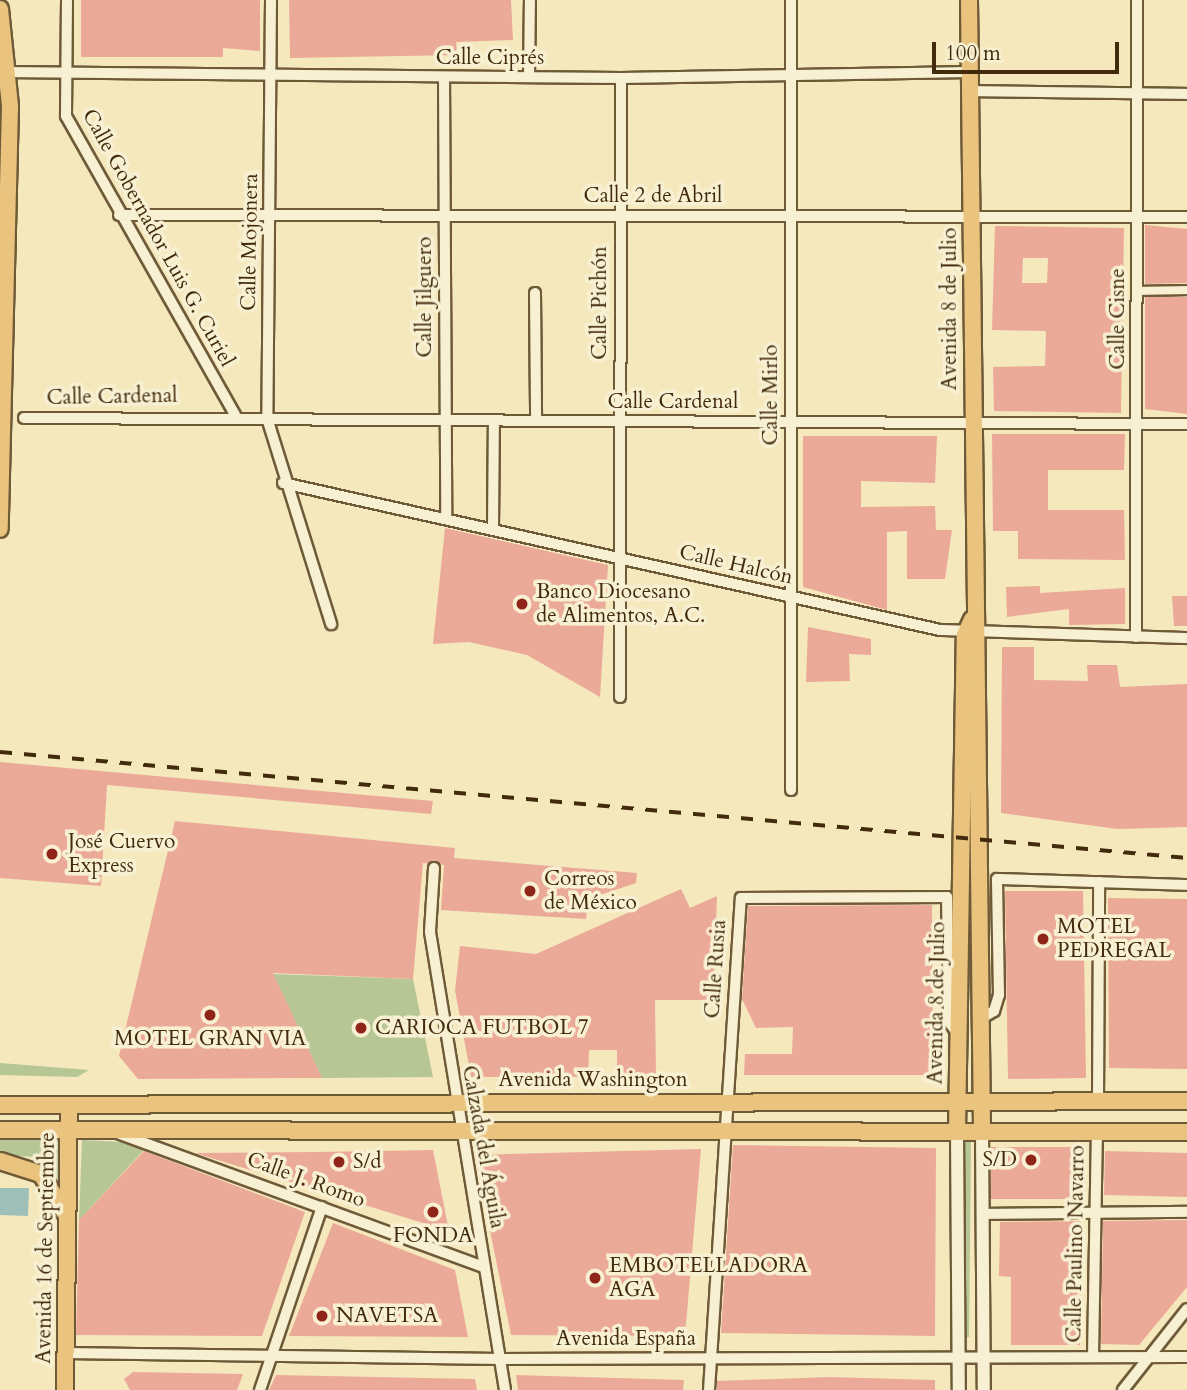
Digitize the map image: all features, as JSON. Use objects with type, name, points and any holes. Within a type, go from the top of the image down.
[{"type":"main road","name":"Avenida 8 de Julio","points":[[969,0],[972,635],[982,1018],[982,1132]]},
{"type":"main road","points":[[0,9],[5,72],[0,529]]},
{"type":"main road","name":"Avenida 8 de Julio","points":[[957,1132],[972,635]]},
{"type":"main road","name":"Avenida Washington","points":[[0,1105],[454,1101],[1187,1101]]},
{"type":"main road","name":"Avenida 16 de Septiembre","points":[[66,1390],[69,1106]]},
{"type":"main road","points":[[0,1130],[1187,1132]]},
{"type":"main road","points":[[0,1161],[41,1174],[66,1215]]},
{"type":"street","name":"Calle Gobernador Luis G. Curiel","points":[[67,0],[66,116],[119,215],[235,415]]},
{"type":"street","name":"Calle Mojonera","points":[[271,0],[267,418],[283,484]]},
{"type":"street","points":[[529,77],[530,0]]},
{"type":"street","name":"Calle Mirlo","points":[[791,0],[789,215],[792,790]]},
{"type":"street","name":"Calle Cisne","points":[[1136,637],[1137,0]]},
{"type":"street","name":"Calle Ciprés","points":[[5,72],[67,75],[621,78],[970,72]]},
{"type":"street","name":"Calle Jilguero","points":[[444,77],[446,516]]},
{"type":"street","name":"Calle Pichón","points":[[620,696],[621,78]]},
{"type":"street","points":[[970,91],[1187,94]]},
{"type":"street","name":"Calle 2 de Abril","points":[[119,215],[1187,217]]},
{"type":"street","points":[[1138,291],[1187,290]]},
{"type":"street","points":[[535,293],[536,421]]},
{"type":"street","name":"Calle Cardenal","points":[[24,418],[235,415],[267,418],[536,421],[1187,425]]},
{"type":"street","points":[[493,527],[495,420]]},
{"type":"street","points":[[283,484],[331,624]]},
{"type":"street","name":"Calle Halcón","points":[[283,484],[446,516],[619,558],[972,635],[1187,638]]},
{"type":"street","name":"Calzada del Águila","points":[[434,868],[429,932],[454,1101],[505,1390]]},
{"type":"street","points":[[982,1018],[998,1004],[997,879],[1187,885]]},
{"type":"street","points":[[1098,1101],[1099,882]]},
{"type":"street","name":"Calle Rusia","points":[[709,1390],[725,1101],[741,898],[947,897],[950,1021],[958,1034]]},
{"type":"street","name":"Calle J. Romo","points":[[114,1132],[484,1267]]},
{"type":"street","name":"Avenida 8 de Julio","points":[[957,1132],[959,1390]]},
{"type":"street","name":"Avenida 8 de Julio","points":[[982,1132],[984,1390]]},
{"type":"street","name":"Calle Paulino Navarro","points":[[1093,1357],[1097,1132]]},
{"type":"street","points":[[260,1390],[322,1207]]},
{"type":"street","points":[[983,1214],[1187,1212]]},
{"type":"street","points":[[1123,1390],[1187,1309]]},
{"type":"street","name":"Avenida España","points":[[65,1353],[500,1359],[1187,1357]]},
{"type":"green space","name":"CARIOCA FUTBOL 7","points":[[273,974],[413,979],[433,1077],[322,1078]]},
{"type":"green space","points":[[0,1063],[89,1070],[77,1077],[0,1075]]},
{"type":"green space","points":[[0,1136],[60,1136],[60,1182],[33,1157],[0,1154]]},
{"type":"green space","points":[[82,1140],[124,1142],[144,1150],[79,1220]]},
{"type":"green space","points":[[958,1141],[971,1141],[969,1337],[965,1337]]},
{"type":"water","points":[[0,1188],[29,1188],[28,1216],[0,1215]]},
{"type":"building","points":[[81,0],[260,0],[260,51],[223,48],[223,57],[81,57]]},
{"type":"building","points":[[289,0],[511,0],[513,40],[456,42],[457,55],[290,58]]},
{"type":"building","points":[[1145,225],[1187,229],[1187,283],[1145,284]]},
{"type":"building","points":[[995,226],[1124,228],[1121,413],[994,411],[993,367],[1045,366],[1046,331],[992,330]],"holes":[[[1023,258],[1048,258],[1047,283],[1022,283]]]},
{"type":"building","points":[[1145,297],[1187,297],[1187,414],[1145,409]]},
{"type":"building","points":[[992,434],[1125,434],[1124,470],[1048,470],[1048,510],[1124,510],[1125,560],[1018,559],[1018,531],[993,531]]},
{"type":"building","points":[[803,436],[937,436],[935,483],[861,481],[861,507],[935,506],[936,530],[952,530],[945,579],[907,579],[907,531],[887,532],[887,610],[803,587]]},
{"type":"building","name":"Banco Diocesano de Alimentos, A.C.","points":[[445,528],[608,565],[600,697],[527,655],[469,642],[433,644]]},
{"type":"building","points":[[1040,586],[1040,593],[1125,588],[1125,624],[1069,625],[1069,609],[1007,617],[1006,587]]},
{"type":"building","points":[[1172,596],[1187,596],[1187,626],[1174,626]]},
{"type":"building","points":[[808,627],[871,639],[871,655],[849,654],[850,681],[806,682]]},
{"type":"building","points":[[1002,647],[1034,647],[1034,680],[1088,681],[1087,665],[1117,665],[1120,687],[1187,684],[1187,827],[1117,829],[1001,813]]},
{"type":"building","points":[[0,762],[433,801],[431,814],[107,785],[101,886],[0,878]]},
{"type":"building","points":[[175,821],[455,848],[454,858],[637,873],[636,883],[588,899],[586,919],[441,910],[444,865],[423,863],[413,979],[273,973],[322,1078],[138,1079],[119,1056]]},
{"type":"building","points":[[681,889],[690,908],[717,896],[713,1000],[655,1000],[656,1076],[617,1077],[617,1050],[589,1050],[588,1077],[471,1077],[455,990],[460,946],[536,954]]},
{"type":"building","points":[[1005,891],[1083,891],[1086,1078],[1008,1079]]},
{"type":"building","points":[[1108,898],[1187,899],[1187,1069],[1109,1068]]},
{"type":"building","points":[[932,905],[933,1075],[744,1075],[745,1054],[792,1054],[793,1027],[756,1028],[742,999],[748,906]]},
{"type":"building","points":[[733,1145],[936,1148],[935,1336],[721,1333]]},
{"type":"building","points":[[991,1147],[1083,1147],[1083,1199],[991,1199]]},
{"type":"building","name":"EMBOTELLADORA AGA","points":[[701,1149],[685,1336],[511,1335],[475,1155]]},
{"type":"building","points":[[433,1150],[449,1231],[195,1153],[317,1152]]},
{"type":"building","points":[[144,1151],[305,1212],[262,1336],[76,1335],[79,1220]]},
{"type":"building","points":[[1105,1151],[1187,1153],[1187,1197],[1104,1195]]},
{"type":"building","points":[[1187,1220],[1187,1287],[1139,1345],[1101,1344],[1103,1221]]},
{"type":"building","points":[[1081,1221],[1080,1345],[1011,1345],[1011,1277],[999,1276],[1000,1222]]},
{"type":"building","points":[[333,1223],[455,1270],[468,1337],[289,1336]]},
{"type":"building","points":[[133,1372],[243,1374],[237,1390],[130,1390],[124,1379]]},
{"type":"building","points":[[276,1375],[475,1379],[477,1390],[269,1390]]},
{"type":"building","points":[[516,1375],[684,1380],[683,1390],[518,1390]]},
{"type":"building","points":[[830,1377],[935,1380],[935,1390],[717,1390],[717,1381]]},
{"type":"railway","points":[[0,752],[1187,858]]},
{"type":"place","name":"Banco Diocesano de Alimentos, A.C.","points":[[522,604]]},
{"type":"place","name":"José Cuervo Express","points":[[52,854]]},
{"type":"place","name":"Correos de México","points":[[530,891]]},
{"type":"place","name":"MOTEL PEDREGAL","points":[[1043,939]]},
{"type":"place","name":"MOTEL GRAN VIA","points":[[210,1015]]},
{"type":"place","name":"CARIOCA FUTBOL 7","points":[[361,1028]]},
{"type":"place","name":"S/D","points":[[1031,1160]]},
{"type":"place","name":"S/d","points":[[339,1162]]},
{"type":"place","name":"FONDA","points":[[433,1212]]},
{"type":"place","name":"EMBOTELLADORA AGA","points":[[595,1278]]},
{"type":"place","name":"NAVETSA","points":[[322,1316]]}]
